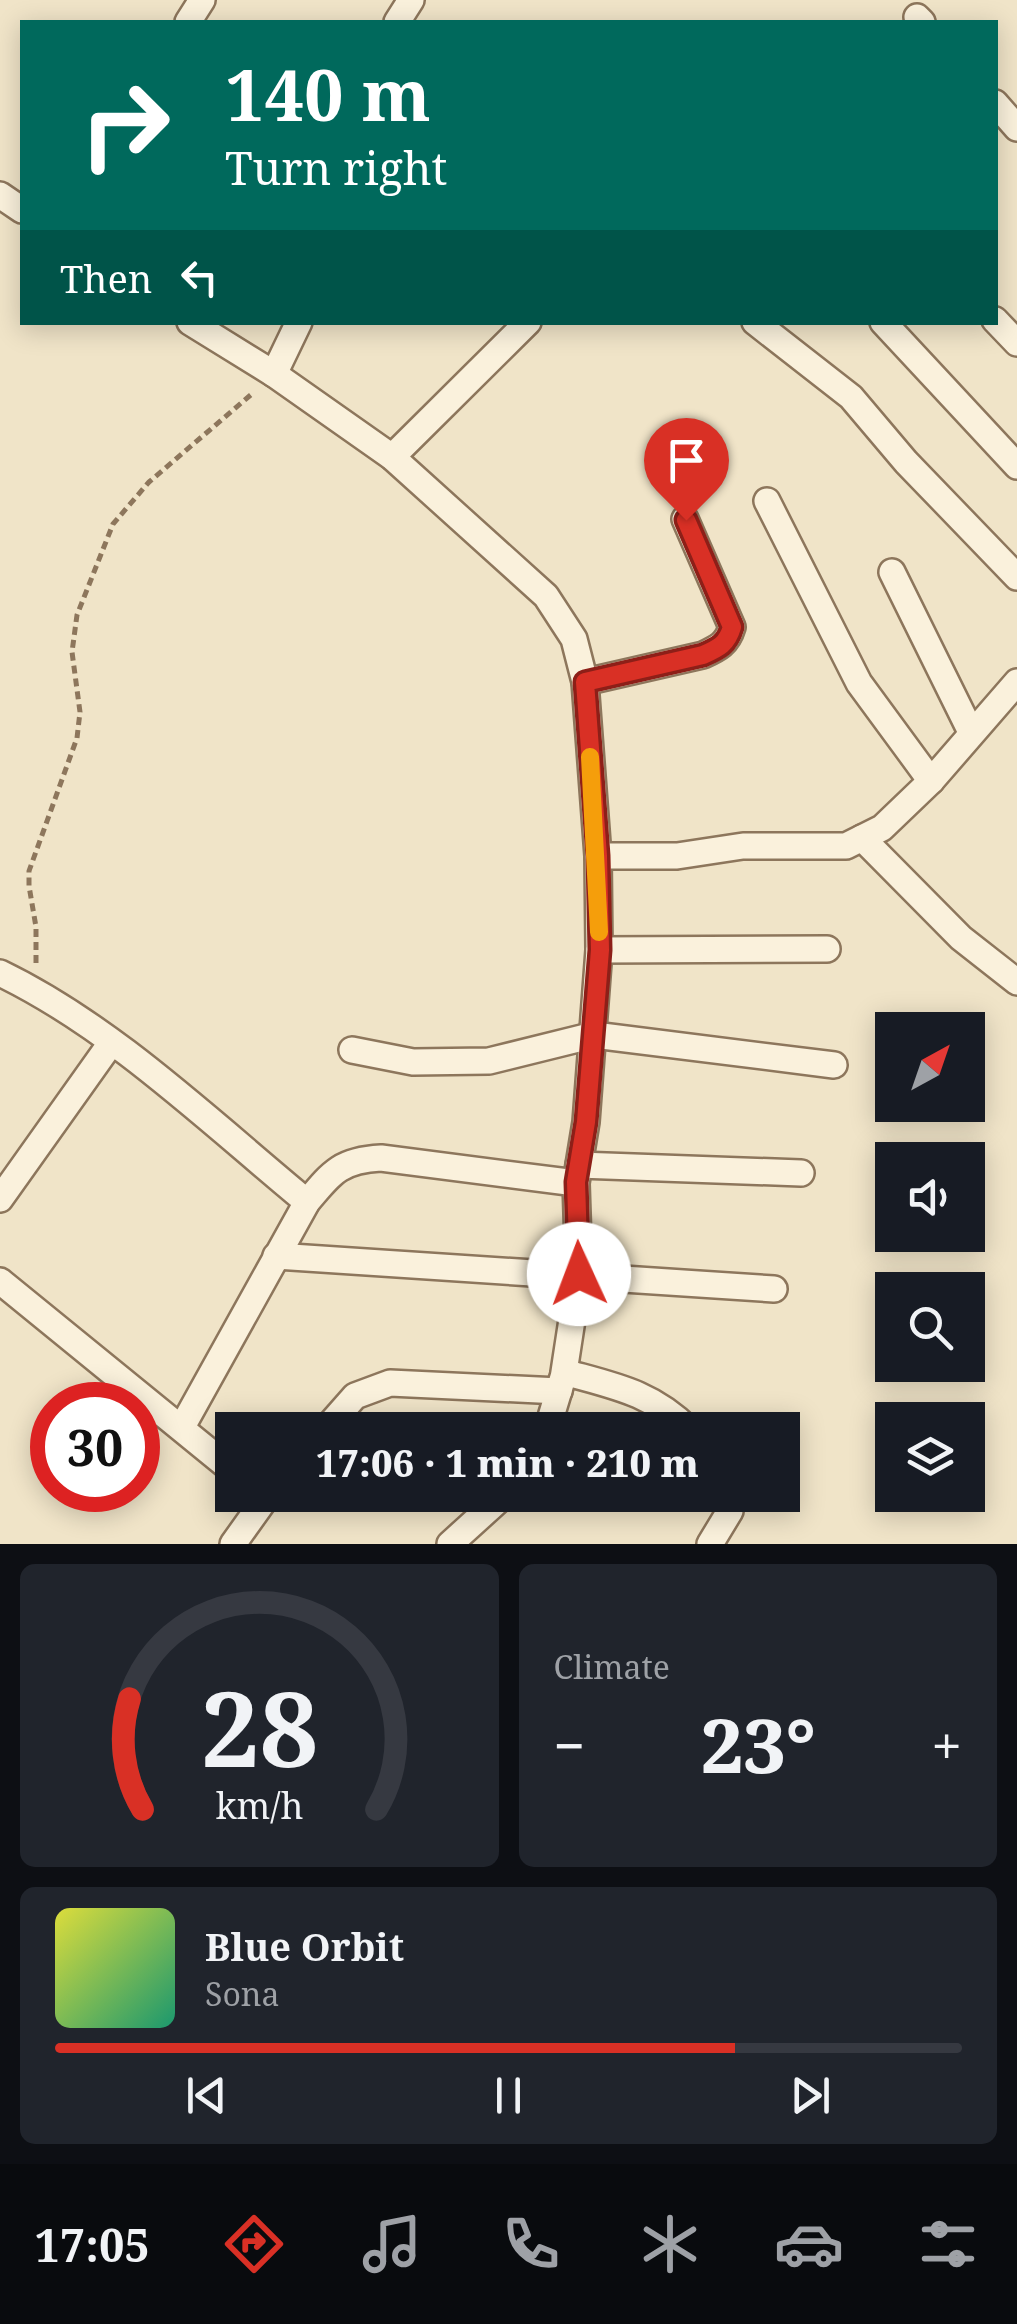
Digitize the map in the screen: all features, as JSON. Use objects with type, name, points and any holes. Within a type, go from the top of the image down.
[{"type":"street","points":[[998,106],[1017,128]]},
{"type":"street","points":[[998,323],[1017,343]]},
{"type":"street","points":[[195,325],[274,374],[392,457],[546,596],[574,639],[585,682],[598,856],[600,950],[577,1174],[579,1274],[562,1382],[553,1412]]},
{"type":"street","points":[[274,374],[298,325]]},
{"type":"street","points":[[392,457],[525,325]]},
{"type":"street","points":[[759,325],[851,396],[906,462],[1017,577]]},
{"type":"street","points":[[886,325],[1017,466]]},
{"type":"street","points":[[767,501],[859,683],[931,781]]},
{"type":"street","points":[[585,682],[703,655],[720,648],[728,638],[732,627],[686,520]]},
{"type":"street","points":[[892,572],[971,732]]},
{"type":"street","points":[[598,856],[676,856],[743,846],[846,846],[882,828],[931,781],[1017,682]]},
{"type":"street","points":[[862,838],[960,938],[1017,982]]},
{"type":"street","points":[[600,950],[827,949]]},
{"type":"street","points":[[0,973],[31,988],[110,1043],[307,1202]]},
{"type":"street","points":[[0,996],[31,988]]},
{"type":"street","points":[[352,1050],[413,1062],[489,1061],[594,1034],[834,1066]]},
{"type":"street","points":[[0,1199],[110,1043]]},
{"type":"street","points":[[182,1428],[307,1202],[332,1172],[356,1159],[577,1174],[801,1173]]},
{"type":"street","points":[[276,1256],[774,1289]]},
{"type":"street","points":[[0,1281],[215,1456]]},
{"type":"street","points":[[340,1412],[355,1396],[390,1383],[562,1382],[639,1392],[669,1412]]},
{"type":"street","points":[[232,1544],[254,1512]]},
{"type":"street","points":[[450,1544],[485,1512]]},
{"type":"street","points":[[710,1544],[729,1512]]},
{"type":"path","points":[[31,988],[36,927],[29,871],[78,738],[80,712],[72,652],[77,615],[87,585],[113,524],[149,482],[274,374]]},
{"type":"slow traffic","points":[[590,757],[599,932]]},
{"type":"route","points":[[579,1274],[576,1182],[586,1122],[600,950],[598,856],[585,682],[703,655],[720,648],[728,638],[732,627],[686,520]]}]
